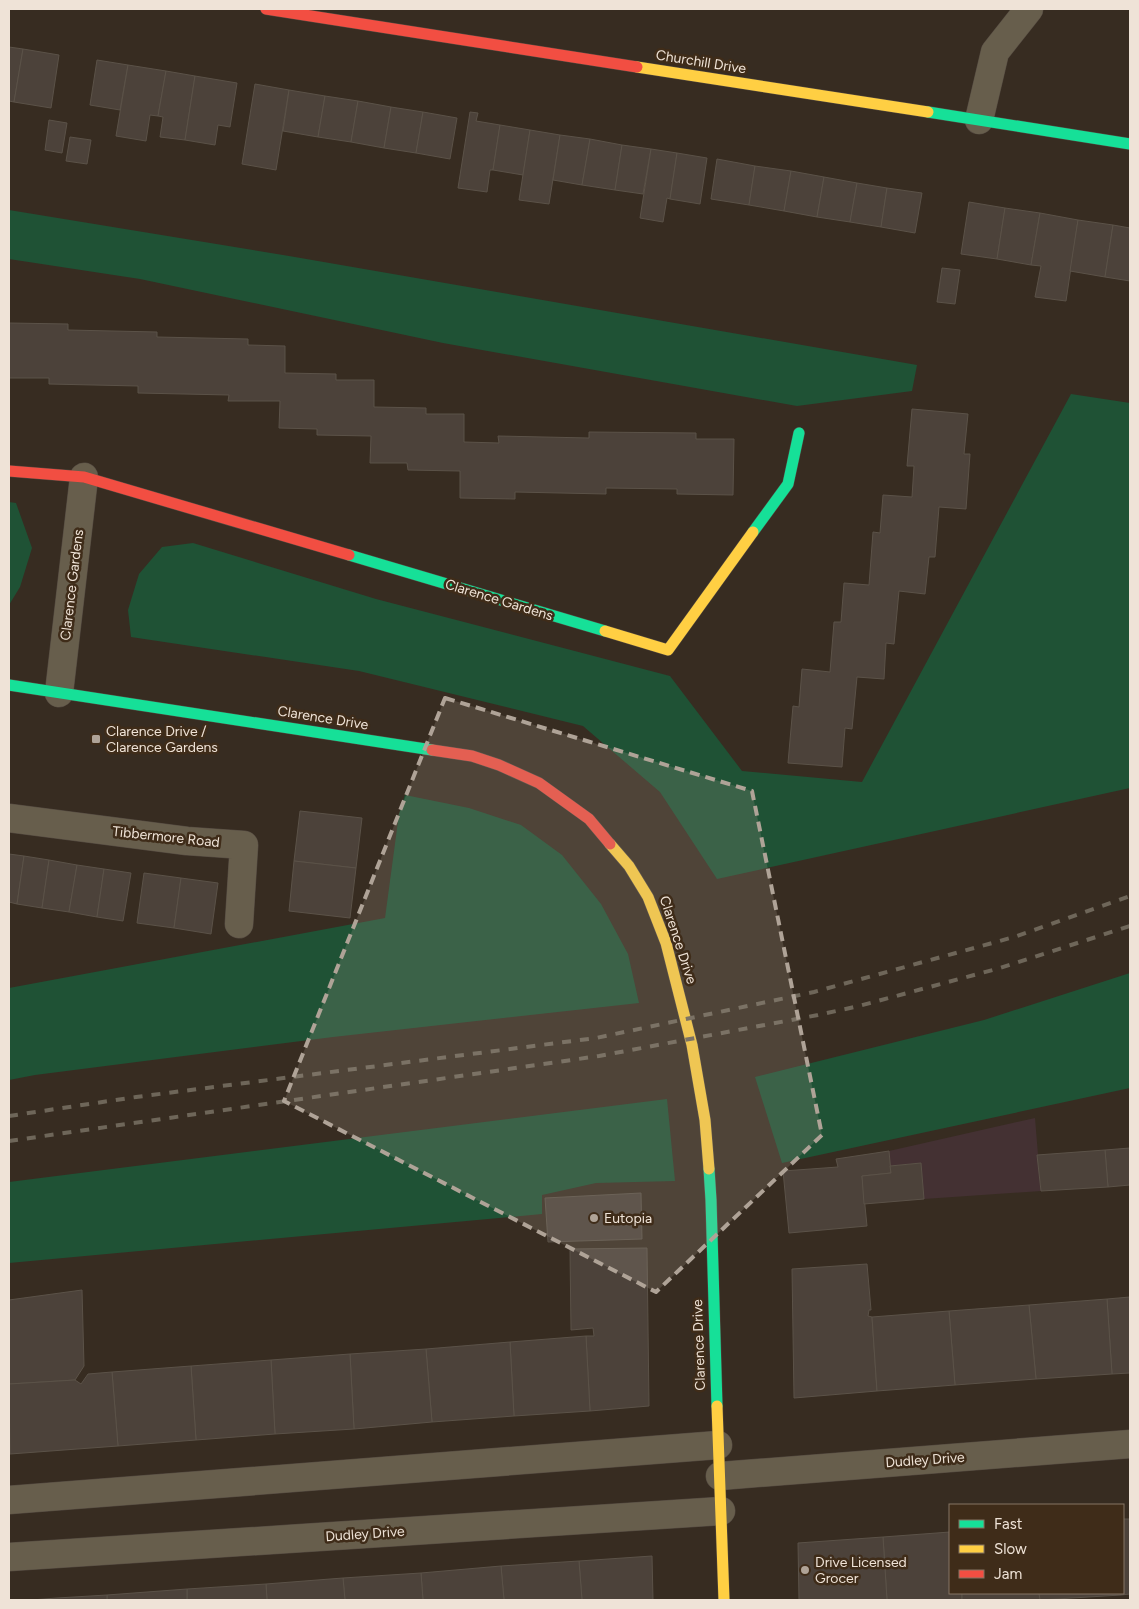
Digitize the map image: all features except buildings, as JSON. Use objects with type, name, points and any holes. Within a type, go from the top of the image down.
[{"type":"street","name":"Churchill Drive","points":[[274,9],[1130,144]]},
{"type":"street","points":[[979,120],[995,52],[1029,9]]},
{"type":"street","name":"Clarence Gardens","points":[[9,471],[84,477],[668,650],[788,484],[799,433]]},
{"type":"street","name":"Clarence Gardens","points":[[59,693],[84,477]]},
{"type":"street","name":"Clarence Drive","points":[[9,685],[472,756],[499,765],[538,783],[589,819],[629,866],[648,897],[666,943],[692,1045],[705,1120],[711,1200],[724,1600]]},
{"type":"street","name":"Tibbermore Road","points":[[9,818],[187,840],[244,845],[239,924]]},
{"type":"street","name":"Dudley Drive","points":[[720,1476],[1130,1444]]},
{"type":"street","points":[[9,1500],[718,1445]]},
{"type":"street","name":"Dudley Drive","points":[[9,1557],[721,1511]]},
{"type":"highlighted area","points":[[445,698],[752,791],[822,1135],[656,1292],[284,1101]]},
{"type":"shaded area","points":[[1035,1118],[1041,1191],[924,1199],[921,1163],[890,1166],[889,1151]]},
{"type":"green space","points":[[9,210],[289,256],[917,365],[912,391],[797,406],[443,343],[140,279],[9,259]]},
{"type":"green space","points":[[1071,394],[1130,403],[1130,788],[717,879],[660,792],[583,726],[359,671],[131,637],[128,610],[139,574],[162,547],[193,543],[376,599],[670,676],[742,771],[862,782]]},
{"type":"green space","points":[[9,502],[16,503],[32,548],[20,587],[9,605]]},
{"type":"green space","points":[[405,795],[469,808],[521,825],[562,855],[601,904],[628,954],[639,1003],[333,1037],[35,1075],[9,1080],[9,988],[385,918],[399,814]]},
{"type":"green space","points":[[1130,973],[1130,1088],[782,1163],[755,1077],[984,1020]]},
{"type":"green space","points":[[667,1099],[675,1181],[596,1183],[542,1195],[542,1214],[9,1263],[9,1182]]},
{"type":"railway","points":[[9,1116],[136,1097],[596,1038],[814,992],[1014,937],[1130,896]]},
{"type":"railway","points":[[9,1141],[599,1056],[818,1015],[859,1006],[1000,968],[1130,926]]},
{"type":"traffic: fast","points":[[928,112],[1130,144]]},
{"type":"traffic: fast","points":[[753,532],[788,484],[799,433]]},
{"type":"traffic: fast","points":[[349,555],[605,631]]},
{"type":"traffic: fast","points":[[9,685],[432,750]]},
{"type":"traffic: fast","points":[[709,1169],[717,1406]]},
{"type":"traffic: slow","points":[[637,67],[928,112]]},
{"type":"traffic: slow","points":[[605,631],[668,650],[753,532]]},
{"type":"traffic: slow","points":[[610,844],[629,866],[648,897],[666,943],[692,1045],[705,1120],[709,1169]]},
{"type":"traffic: slow","points":[[717,1406],[724,1600]]},
{"type":"traffic: jam","points":[[266,9],[637,67]]},
{"type":"traffic: jam","points":[[9,471],[84,477],[349,555]]},
{"type":"traffic: jam","points":[[432,750],[472,756],[499,765],[539,783],[589,819],[610,844]]},
{"type":"place","name":"Clarence Drive / Clarence Gardens","points":[[96,739]]},
{"type":"place","name":"Eutopia","points":[[594,1218]]},
{"type":"place","name":"Drive Licensed Grocer","points":[[805,1570]]}]
